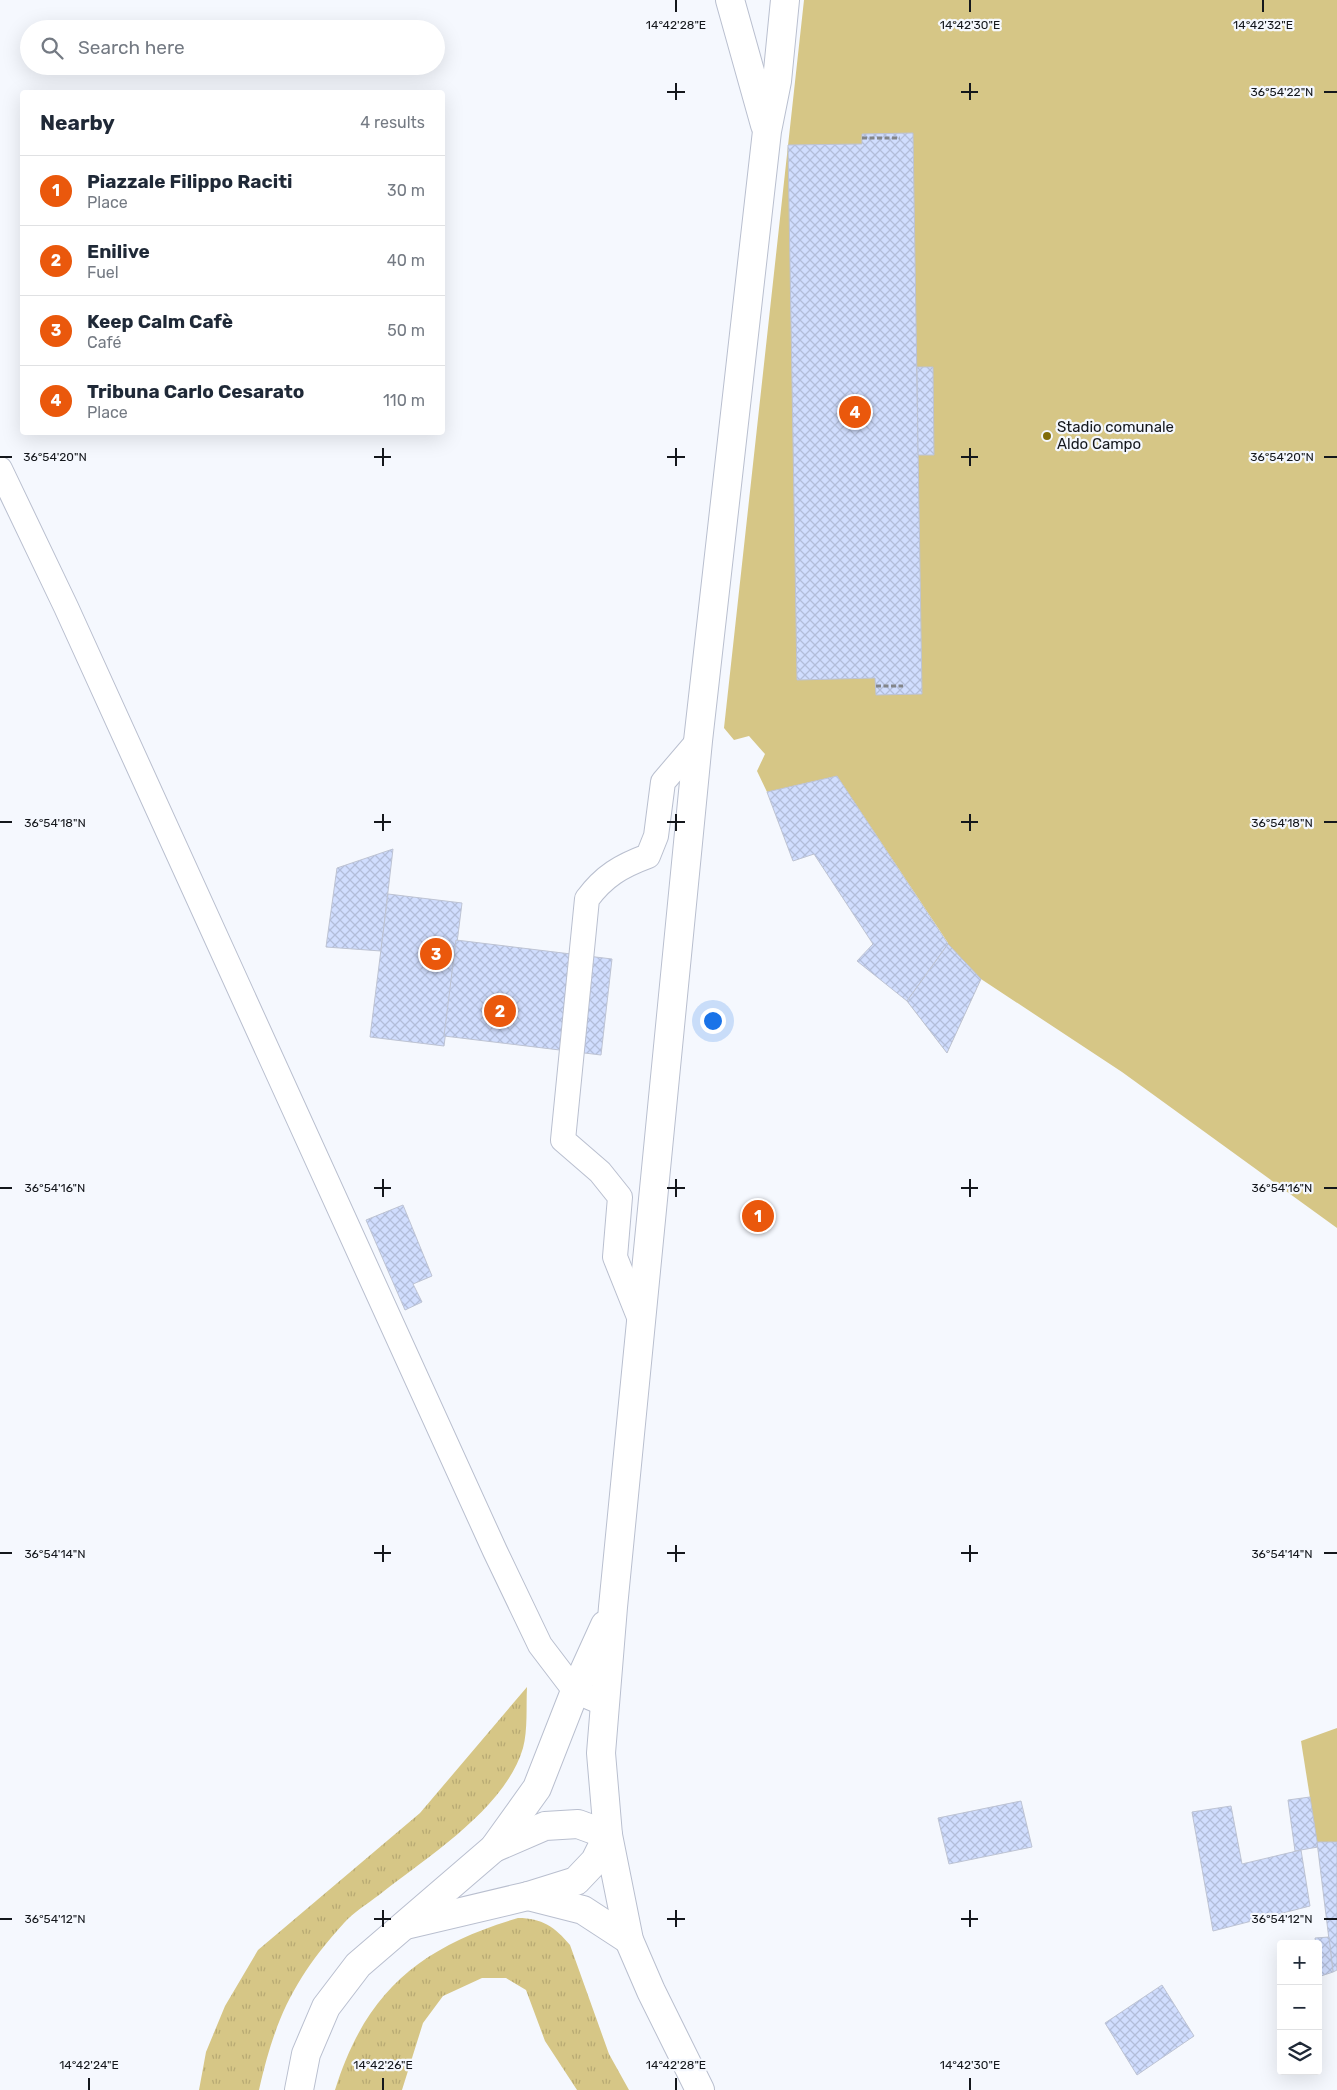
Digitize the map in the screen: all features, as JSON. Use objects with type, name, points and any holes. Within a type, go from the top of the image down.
[{"type":"main road","points":[[730,0],[767,131]]},
{"type":"main road","points":[[700,2090],[629,1940],[608,1835],[601,1752],[698,741],[767,131],[777,81],[785,0]]},
{"type":"main road","points":[[299,2090],[306,2054],[326,2007],[358,1965],[494,1848],[537,1788],[575,1691],[614,1607]]},
{"type":"main road","points":[[494,1848],[545,1826],[578,1824],[608,1835]]},
{"type":"main road","points":[[406,1925],[528,1896],[576,1881],[596,1861],[608,1835]]},
{"type":"main road","points":[[528,1896],[583,1910],[629,1940]]},
{"type":"lane","points":[[0,468],[66,607],[495,1551],[540,1645],[575,1691],[605,1704]]},
{"type":"lane","points":[[642,1322],[614,1257],[620,1197],[600,1172],[563,1140],[566,1102],[586,899],[601,880],[629,863],[648,856],[656,836],[663,782],[698,741]]},
{"type":"path","points":[[862,138],[900,138]]},
{"type":"path","points":[[876,686],[903,686]]},
{"type":"green space","name":"Stadio comunale Aldo Campo","points":[[804,0],[1337,0],[1337,1228],[1122,1072],[981,979],[947,1053],[907,1001],[948,943],[837,776],[767,792],[757,771],[765,754],[749,736],[734,740],[724,728]]},
{"type":"green space","points":[[527,1687],[525,1741],[514,1770],[500,1791],[462,1830],[352,1915],[327,1943],[299,1981],[289,2000],[272,2042],[259,2090],[199,2090],[206,2052],[225,2006],[258,1950],[420,1813]]},
{"type":"green space","points":[[1337,1728],[1337,1842],[1317,1842],[1301,1741]]},
{"type":"green space","points":[[518,1918],[527,1918],[547,1925],[559,1933],[570,1945],[609,2054],[629,2090],[577,2090],[545,2041],[526,1990],[506,1978],[482,1978],[443,1996],[423,2023],[402,2090],[335,2090],[348,2055],[363,2025],[381,2000],[401,1978],[425,1959],[452,1943]]},
{"type":"building","points":[[913,133],[922,694],[876,695],[875,678],[797,680],[788,145],[862,144],[862,134]]},
{"type":"building","points":[[917,367],[933,367],[934,455],[918,455]]},
{"type":"building","points":[[837,776],[948,944],[907,1001],[857,961],[873,944],[814,854],[793,861],[767,792]]},
{"type":"building","points":[[393,849],[381,951],[326,947],[337,868]]},
{"type":"building","points":[[388,894],[462,903],[444,1046],[370,1037]]},
{"type":"building","points":[[456,940],[612,959],[601,1055],[444,1036]]},
{"type":"building","points":[[948,944],[981,979],[947,1053],[907,1001]]},
{"type":"building","points":[[403,1205],[432,1276],[413,1284],[422,1302],[405,1310],[366,1220]]},
{"type":"building","points":[[1310,1797],[1318,1847],[1295,1851],[1288,1800]]},
{"type":"building","points":[[1021,1801],[1032,1847],[949,1864],[938,1818]]},
{"type":"building","points":[[1231,1806],[1242,1864],[1301,1850],[1310,1906],[1213,1931],[1192,1812]]},
{"type":"building","points":[[1317,1842],[1337,1842],[1337,1970],[1333,1972]]},
{"type":"building","points":[[1329,1937],[1333,1972],[1322,1976],[1322,1940],[1315,1940],[1315,1938]]},
{"type":"building","points":[[1162,1985],[1194,2036],[1137,2075],[1105,2023]]},
{"type":"place","name":"Tribuna Carlo Cesarato","points":[[855,412]]},
{"type":"place","name":"Stadio comunale Aldo Campo","points":[[1047,436]]},
{"type":"place","name":"Keep Calm Cafè","points":[[436,954]]},
{"type":"place","name":"Enilive","points":[[500,1011]]},
{"type":"place","name":"Piazzale Filippo Raciti","points":[[758,1216]]}]
